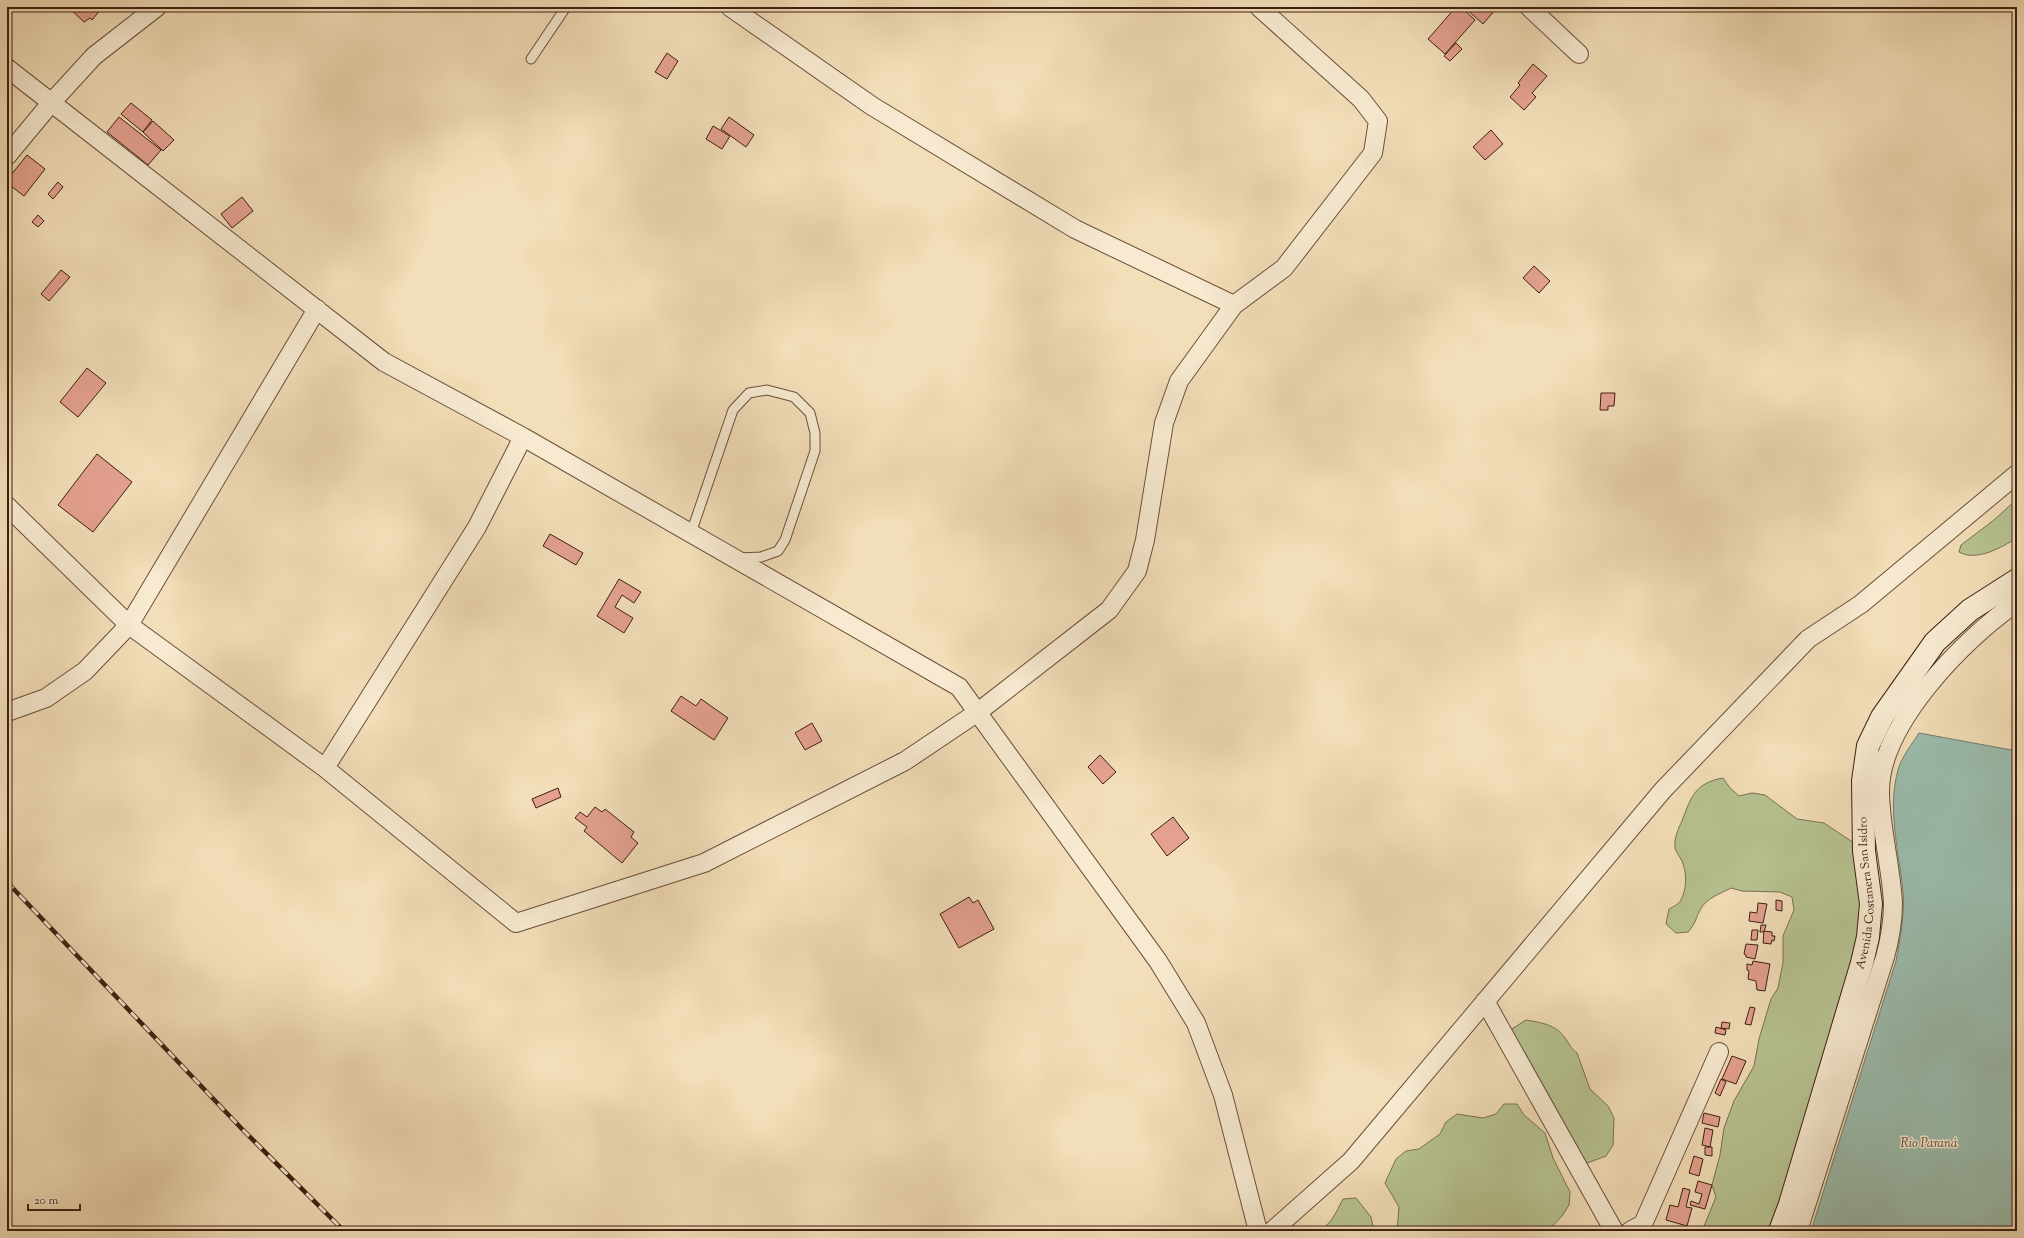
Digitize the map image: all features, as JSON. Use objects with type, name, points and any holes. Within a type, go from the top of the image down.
[{"type":"main road","name":"Avenida Costanera San Isidro","points":[[1780,1231],[1790,1204],[1868,937],[1871,904],[1864,851],[1863,781],[1868,746],[1886,711],[1935,642],[1970,610],[2017,580]]},
{"type":"street","points":[[7,156],[50,103],[94,56],[157,7]]},
{"type":"street","points":[[730,7],[872,106],[1075,229],[1234,305]]},
{"type":"street","points":[[7,506],[129,625],[325,768],[516,923],[704,862],[905,761],[978,712],[1109,610],[1137,571],[1145,540],[1164,423],[1180,381],[1234,305],[1284,268],[1373,153],[1378,121],[1361,98],[1259,7]]},
{"type":"street","points":[[1529,7],[1579,54]]},
{"type":"street","points":[[7,68],[384,362],[523,437],[959,688],[978,712],[1158,961],[1196,1023],[1223,1095],[1258,1231]]},
{"type":"street","points":[[7,712],[46,698],[85,671],[129,625],[317,309]]},
{"type":"street","points":[[325,768],[477,527],[523,437]]},
{"type":"street","points":[[1272,1231],[1351,1161],[1663,790],[1808,639],[1861,604],[2017,474]]},
{"type":"street","points":[[1798,1231],[1886,957],[1892,931],[1893,902],[1884,845],[1880,792],[1891,747],[1899,729],[1921,695],[1945,665],[2001,613],[2017,602]]},
{"type":"street","points":[[1485,1001],[1614,1231]]},
{"type":"street","points":[[1630,1231],[1643,1224],[1719,1052]]},
{"type":"lane","points":[[531,59],[566,7]]},
{"type":"lane","points":[[691,533],[733,410],[748,393],[767,390],[794,397],[810,413],[815,433],[815,451],[784,540],[778,551],[760,557],[733,558]]},
{"type":"green space","points":[[2017,499],[2017,538],[1997,549],[1981,554],[1966,555],[1959,552],[1961,545],[1994,520]]},
{"type":"green space","points":[[1723,778],[1730,788],[1739,796],[1752,793],[1765,795],[1797,819],[1824,823],[1857,845],[1866,943],[1785,1231],[1702,1231],[1716,1197],[1712,1185],[1720,1155],[1724,1128],[1734,1101],[1754,1066],[1759,1039],[1771,999],[1778,988],[1783,963],[1783,936],[1794,910],[1792,897],[1780,892],[1742,891],[1731,888],[1706,902],[1688,932],[1676,933],[1666,924],[1669,909],[1680,901],[1685,886],[1684,866],[1675,848],[1675,841],[1688,805],[1695,792],[1700,787],[1706,783]]},
{"type":"green space","points":[[1526,1020],[1548,1025],[1557,1030],[1577,1053],[1590,1089],[1608,1106],[1614,1118],[1613,1145],[1606,1156],[1582,1165],[1507,1032]]},
{"type":"green space","points":[[1504,1104],[1517,1104],[1524,1115],[1545,1133],[1553,1158],[1570,1192],[1569,1205],[1562,1216],[1548,1231],[1397,1231],[1399,1207],[1385,1183],[1396,1159],[1406,1151],[1419,1149],[1440,1134],[1446,1122],[1457,1114],[1483,1118],[1496,1114]]},
{"type":"green space","points":[[1356,1198],[1371,1217],[1374,1231],[1314,1231],[1320,1230],[1332,1219],[1343,1199]]},
{"type":"water","name":"Río Paraná","points":[[1919,733],[2017,751],[2017,1231],[1811,1231],[1896,961],[1902,926],[1903,891],[1895,830],[1895,785],[1898,770],[1902,761]]},
{"type":"building","points":[[68,7],[99,7],[101,9],[92,20],[90,18],[84,22]]},
{"type":"building","points":[[1456,7],[1461,7],[1475,20],[1445,54],[1428,39]]},
{"type":"building","points":[[1464,7],[1493,7],[1496,9],[1483,24]]},
{"type":"building","points":[[1456,43],[1462,49],[1450,61],[1444,56]]},
{"type":"building","points":[[667,53],[678,61],[667,79],[655,72]]},
{"type":"building","points":[[1533,64],[1547,76],[1532,93],[1536,97],[1524,110],[1510,97],[1520,85],[1518,83]]},
{"type":"building","points":[[131,103],[152,120],[143,132],[121,114]]},
{"type":"building","points":[[119,117],[161,150],[148,165],[107,132]]},
{"type":"building","points":[[729,117],[754,135],[746,147],[721,129]]},
{"type":"building","points":[[153,121],[174,140],[163,151],[143,132]]},
{"type":"building","points":[[713,126],[730,136],[722,149],[706,139]]},
{"type":"building","points":[[1491,130],[1503,144],[1485,160],[1473,147]]},
{"type":"building","points":[[27,155],[45,169],[24,196],[7,183],[7,180]]},
{"type":"building","points":[[58,182],[63,187],[53,199],[48,194]]},
{"type":"building","points":[[242,197],[253,211],[232,228],[221,214]]},
{"type":"building","points":[[38,215],[44,221],[38,227],[32,222]]},
{"type":"building","points":[[7,227],[11,230],[7,236]]},
{"type":"building","points":[[1534,266],[1550,281],[1539,293],[1523,278]]},
{"type":"building","points":[[61,270],[70,277],[49,301],[41,294]]},
{"type":"building","points":[[87,368],[106,383],[78,417],[60,402]]},
{"type":"building","points":[[1601,393],[1615,393],[1614,406],[1608,406],[1608,410],[1600,410]]},
{"type":"building","points":[[97,454],[132,482],[93,532],[58,505]]},
{"type":"building","points":[[550,534],[583,553],[576,565],[543,546]]},
{"type":"building","points":[[619,579],[641,592],[634,603],[622,595],[615,607],[633,618],[624,633],[597,616]]},
{"type":"building","points":[[681,696],[696,706],[701,699],[728,718],[714,740],[671,711]]},
{"type":"building","points":[[812,723],[822,741],[805,750],[795,733]]},
{"type":"building","points":[[1100,755],[1116,772],[1103,784],[1088,767]]},
{"type":"building","points":[[558,788],[561,797],[536,808],[532,799]]},
{"type":"building","points":[[595,807],[602,812],[605,809],[634,832],[631,837],[638,843],[622,863],[584,831],[587,827],[575,818],[580,812],[587,817]]},
{"type":"building","points":[[1173,817],[1189,838],[1167,856],[1151,834]]},
{"type":"building","points":[[969,897],[973,903],[978,900],[994,929],[959,948],[940,914]]},
{"type":"building","points":[[1776,900],[1782,901],[1782,911],[1776,910]]},
{"type":"building","points":[[1758,903],[1767,904],[1763,923],[1749,921],[1750,912],[1757,913]]},
{"type":"building","points":[[1761,925],[1766,925],[1764,932],[1760,932]]},
{"type":"building","points":[[1752,930],[1758,930],[1757,940],[1751,940]]},
{"type":"building","points":[[1764,931],[1772,932],[1772,936],[1775,936],[1774,941],[1772,940],[1771,944],[1763,943]]},
{"type":"building","points":[[1746,944],[1758,945],[1755,959],[1746,957],[1744,954]]},
{"type":"building","points":[[1753,961],[1770,964],[1765,991],[1757,990],[1756,981],[1748,979],[1749,971],[1747,970],[1747,964],[1752,965]]},
{"type":"building","points":[[1750,1007],[1755,1008],[1751,1025],[1745,1024]]},
{"type":"building","points":[[1722,1022],[1730,1023],[1729,1029],[1721,1028]]},
{"type":"building","points":[[1716,1027],[1726,1030],[1725,1035],[1715,1033]]},
{"type":"building","points":[[1732,1056],[1746,1061],[1736,1084],[1722,1079]]},
{"type":"building","points":[[1721,1079],[1726,1082],[1720,1096],[1715,1093]]},
{"type":"building","points":[[1704,1113],[1720,1117],[1718,1127],[1702,1123]]},
{"type":"building","points":[[1705,1128],[1713,1130],[1710,1147],[1702,1145]]},
{"type":"building","points":[[1705,1147],[1712,1147],[1712,1156],[1705,1155]]},
{"type":"building","points":[[1694,1156],[1703,1159],[1699,1176],[1689,1173]]},
{"type":"building","points":[[1698,1181],[1712,1185],[1705,1209],[1690,1205],[1691,1201],[1699,1204],[1702,1194],[1695,1192]]},
{"type":"building","points":[[1683,1188],[1690,1190],[1686,1207],[1692,1208],[1687,1226],[1666,1220],[1670,1205],[1678,1207]]},
{"type":"railway","points":[[7,882],[242,1129],[344,1231]]}]
